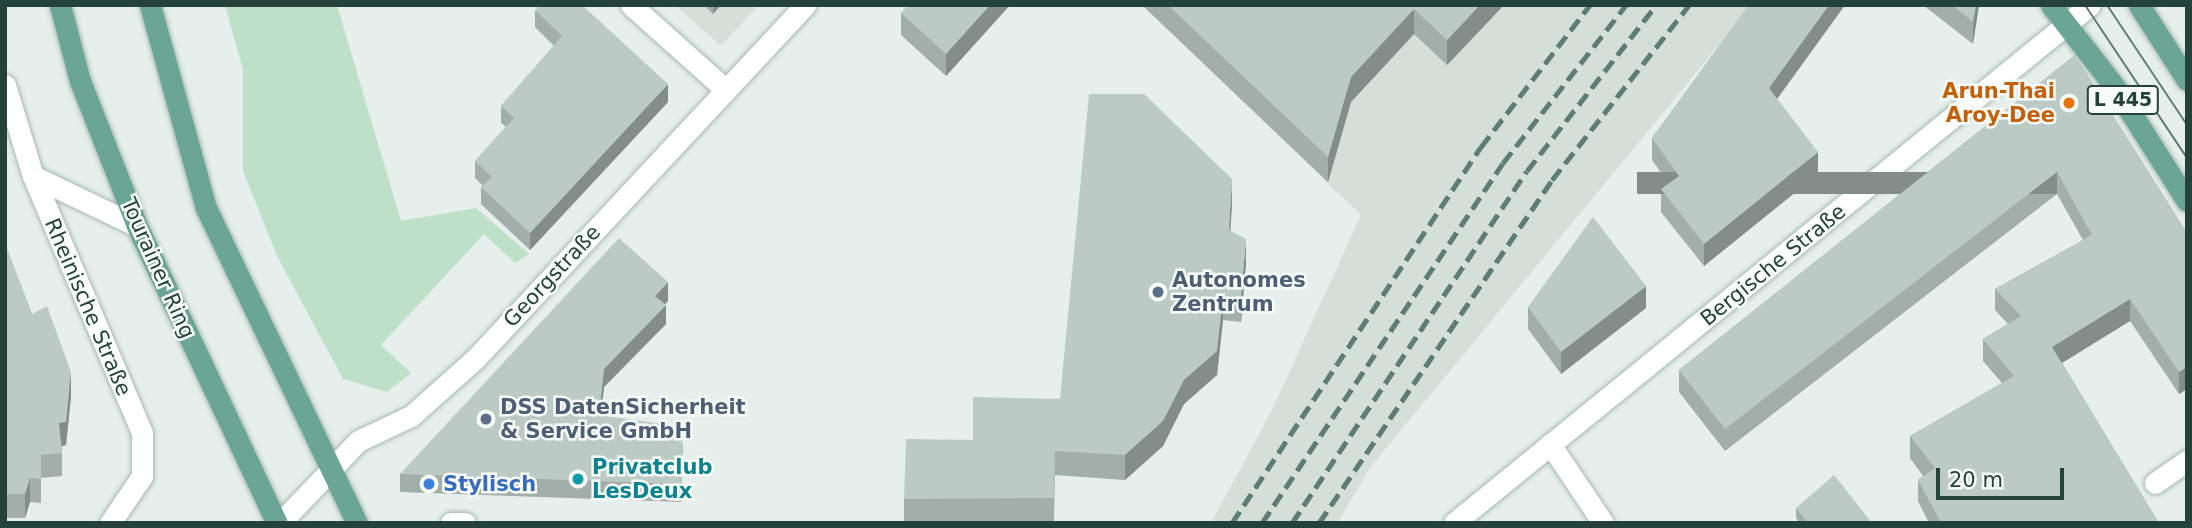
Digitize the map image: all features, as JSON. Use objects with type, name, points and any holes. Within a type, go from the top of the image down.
[{"type":"main road","name":"Tourainer Ring","points":[[60,5],[80,81],[137,226],[279,523]]},
{"type":"main road","points":[[150,5],[206,208],[357,523]]},
{"type":"main road","name":"L 445","points":[[2051,5],[2187,201]]},
{"type":"main road","name":"L 445","points":[[2139,5],[2187,80]]},
{"type":"street","points":[[631,5],[726,90]]},
{"type":"street","name":"Georgstraße","points":[[279,523],[330,466],[358,441],[411,416],[476,358],[805,5]]},
{"type":"street","name":"Bergische Straße","points":[[1454,523],[2069,28],[2090,5]]},
{"type":"street","name":"Rheinische Straße","points":[[5,85],[33,176],[142,433],[142,476],[110,523]]},
{"type":"street","points":[[33,176],[137,226]]},
{"type":"street","points":[[1550,444],[1603,523]]},
{"type":"street","points":[[2155,483],[2187,461]]},
{"type":"street","points":[[450,523],[465,523]]},
{"type":"shaded area","points":[[675,5],[759,5],[721,46]]},
{"type":"shaded area","points":[[1142,5],[1752,5],[1369,469],[1338,523],[1211,523],[1272,410],[1361,215]]},
{"type":"green space","points":[[225,5],[337,5],[401,221],[476,208],[529,254],[515,263],[484,234],[381,345],[411,373],[387,392],[343,379],[277,256],[243,171],[243,70]]},
{"type":"building","points":[[540,5],[582,5],[668,84],[530,233],[481,187],[492,177],[475,161],[514,118],[501,106],[562,36],[535,10]]},
{"type":"building","points":[[908,5],[990,5],[946,54],[901,13]]},
{"type":"building","points":[[1168,5],[1480,5],[1447,40],[1414,9],[1351,77],[1328,157]]},
{"type":"building","points":[[1749,5],[1829,5],[1769,88],[1818,152],[1704,244],[1661,189],[1679,176],[1652,138]]},
{"type":"building","points":[[1952,5],[1976,5],[1973,22]]},
{"type":"building","points":[[2075,55],[2187,233],[2187,367],[2179,372],[2130,299],[2052,347],[2159,523],[1941,523],[1918,480],[1935,468],[1910,436],[2014,376],[1983,339],[2021,316],[1995,289],[2092,235],[2057,172],[1725,429],[1679,370]]},
{"type":"building","name":"Autonomes Zentrum","points":[[1089,94],[1144,94],[1232,179],[1229,230],[1246,239],[1241,297],[1223,296],[1217,351],[1184,380],[1163,421],[1125,455],[1055,451],[1054,498],[904,499],[906,439],[973,440],[973,397],[1060,399]]},
{"type":"building","points":[[1593,217],[1646,286],[1561,352],[1528,307]]},
{"type":"building","points":[[619,238],[668,282],[655,296],[666,305],[604,369],[599,415],[683,427],[681,484],[400,474]]},
{"type":"building","points":[[5,244],[32,314],[47,306],[71,372],[66,422],[59,423],[62,453],[41,455],[41,479],[30,478],[25,494],[5,494]]},
{"type":"building","points":[[1834,475],[1872,523],[1808,523],[1796,508]]},
{"type":"tram line","points":[[2085,5],[2187,158]]},
{"type":"tram line","points":[[2107,5],[2187,125]]},
{"type":"railway","points":[[1232,523],[1481,147],[1590,5]]},
{"type":"railway","points":[[1262,523],[1503,163],[1626,5]]},
{"type":"railway","points":[[1292,523],[1527,171],[1656,5]]},
{"type":"railway","points":[[1319,523],[1552,180],[1689,5]]},
{"type":"place","name":"Arun-Thai Aroy-Dee","points":[[2069,103]]},
{"type":"place","name":"Autonomes Zentrum","points":[[1158,292]]},
{"type":"place","name":"DSS DatenSicherheit & Service GmbH","points":[[486,419]]},
{"type":"place","name":"Privatclub LesDeux","points":[[578,479]]},
{"type":"place","name":"Stylisch","points":[[429,484]]}]
